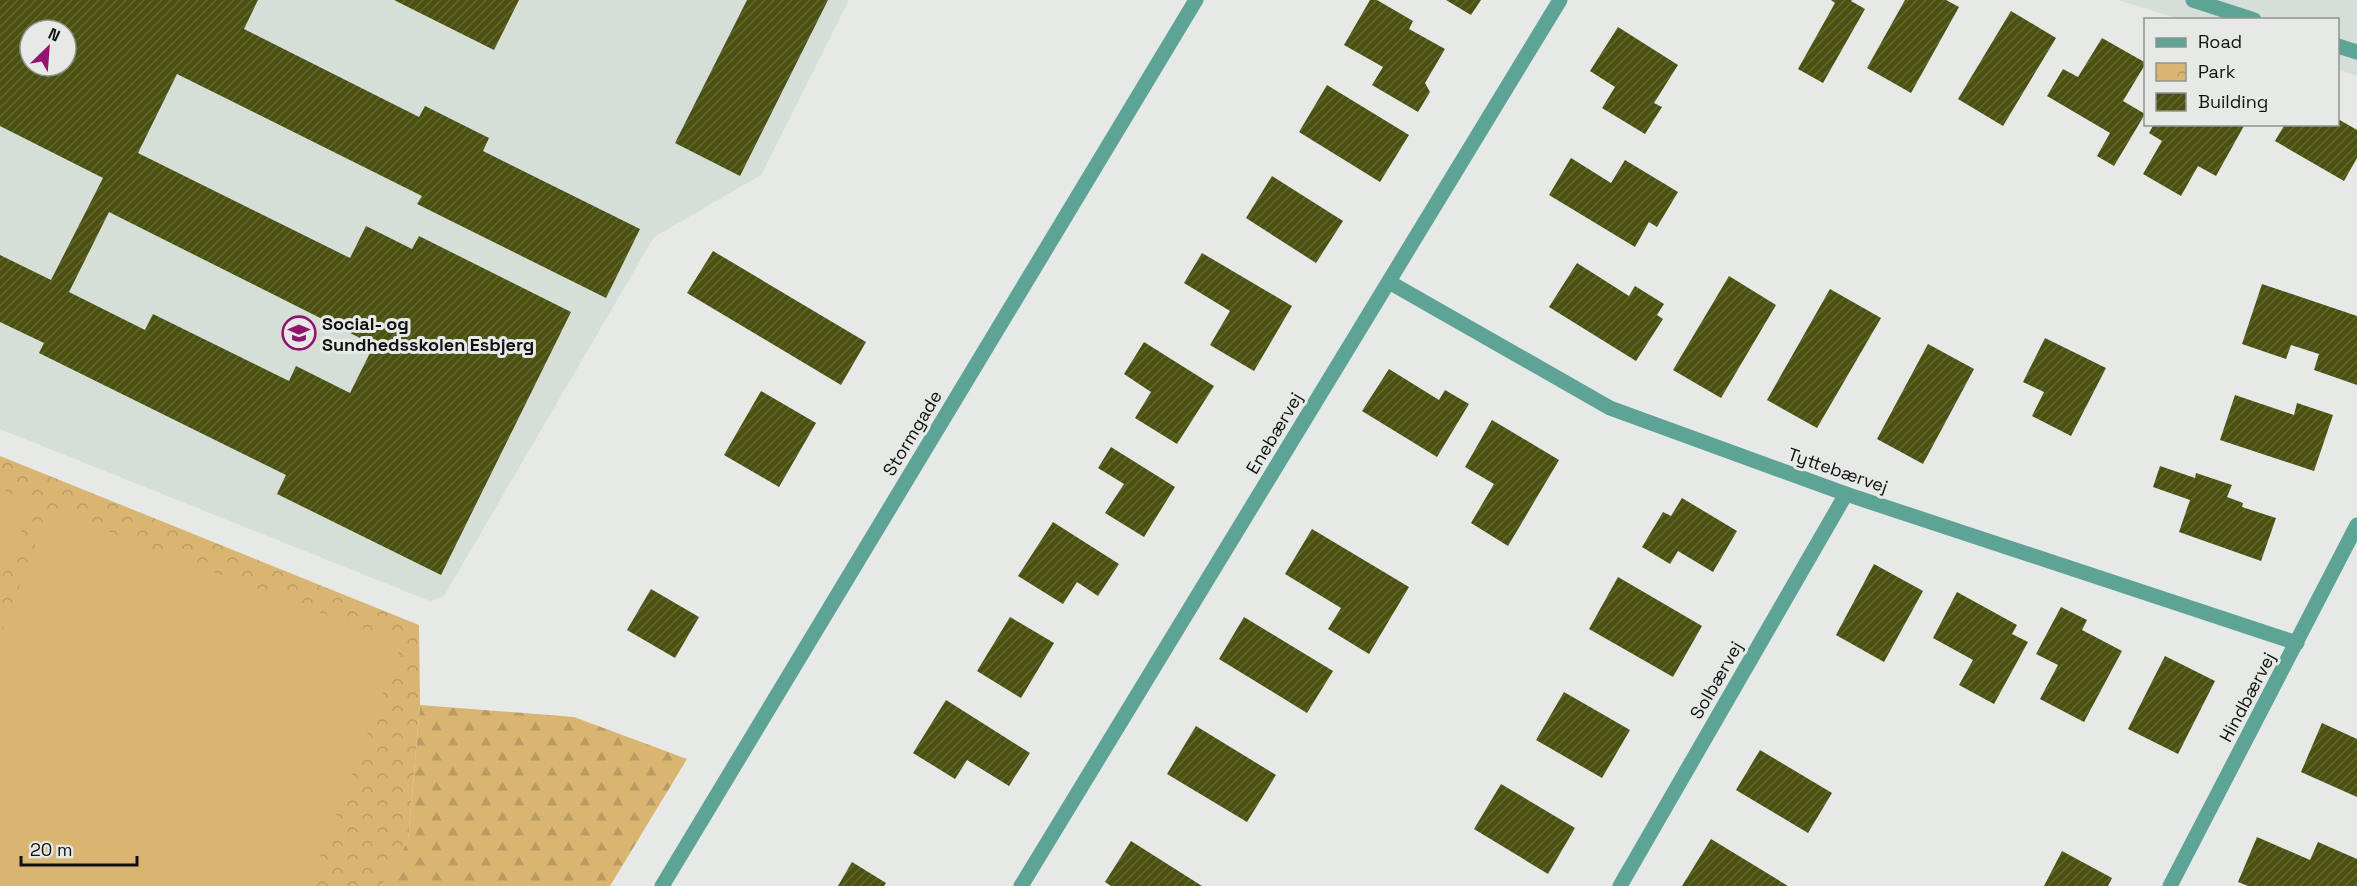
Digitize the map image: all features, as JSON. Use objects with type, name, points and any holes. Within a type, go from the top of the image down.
[{"type":"street","name":"Stormgade","points":[[662,886],[1196,0]]},
{"type":"street","name":"Enebærvej","points":[[1021,886],[1560,0]]},
{"type":"street","points":[[2193,0],[2248,18]]},
{"type":"street","points":[[2339,47],[2357,52]]},
{"type":"street","name":"Tyttebærvej","points":[[1389,282],[1610,408],[1846,494],[2297,643]]},
{"type":"street","name":"Solbærvej","points":[[1620,886],[1846,494]]},
{"type":"street","name":"Hindbærvej","points":[[2170,886],[2357,525]]},
{"type":"shaded area","name":"Social- og Sundhedsskolen Esbjerg","points":[[0,0],[849,0],[761,175],[654,237],[444,596],[430,601],[0,429]]},
{"type":"shaded area","points":[[2118,0],[2357,0],[2357,76],[2339,70],[2339,18],[2176,18]]},
{"type":"green space","points":[[0,456],[419,625],[420,705],[408,841],[381,886],[0,886]]},
{"type":"green space","points":[[0,489],[33,503],[0,582]]},
{"type":"green space","points":[[49,509],[402,644],[309,886],[0,886],[0,637]]},
{"type":"green space","points":[[420,705],[574,717],[687,759],[610,886],[380,886],[408,841]]},
{"type":"building","points":[[0,0],[258,0],[244,29],[419,117],[425,106],[489,138],[483,151],[640,229],[606,298],[417,204],[422,196],[177,74],[138,153],[350,258],[366,226],[412,249],[419,236],[571,312],[441,575],[277,494],[286,475],[39,353],[44,343],[0,322],[0,255],[51,280],[103,178],[0,126]],"holes":[[[109,212],[374,345],[350,393],[296,366],[289,381],[153,314],[145,330],[69,292]]]},
{"type":"building","points":[[394,0],[519,0],[494,50]]},
{"type":"building","points":[[747,0],[828,0],[740,176],[675,143]]},
{"type":"building","points":[[1370,0],[1377,0],[1413,21],[1409,29],[1445,49],[1425,83],[1430,92],[1418,112],[1372,85],[1383,67],[1344,45]]},
{"type":"building","points":[[1446,0],[1481,0],[1471,15]]},
{"type":"building","points":[[1831,0],[1852,0],[1865,9],[1823,83],[1798,69],[1835,3]]},
{"type":"building","points":[[1905,0],[1946,0],[1959,7],[1911,93],[1867,68]]},
{"type":"building","points":[[2011,11],[2056,38],[2003,126],[1958,99]]},
{"type":"building","points":[[1618,27],[1678,65],[1654,103],[1662,107],[1645,134],[1602,108],[1615,87],[1590,71]]},
{"type":"building","points":[[2102,38],[2144,62],[2144,66],[2123,101],[2144,113],[2144,116],[2114,166],[2097,156],[2110,133],[2047,96],[2063,69],[2078,77]]},
{"type":"building","points":[[1327,85],[1409,135],[1380,182],[1299,132]]},
{"type":"building","points":[[2339,120],[2357,130],[2357,158],[2344,181],[2275,141],[2284,126],[2339,126]]},
{"type":"building","points":[[2153,126],[2244,126],[2216,176],[2198,166],[2181,196],[2143,174],[2162,141],[2149,133]]},
{"type":"building","points":[[1571,158],[1611,183],[1625,160],[1678,192],[1657,227],[1649,222],[1635,247],[1549,195]]},
{"type":"building","points":[[1272,176],[1343,221],[1316,263],[1246,218]]},
{"type":"building","points":[[713,251],[866,342],[841,385],[687,293]]},
{"type":"building","points":[[1202,253],[1292,306],[1254,371],[1210,345],[1230,311],[1184,283]]},
{"type":"building","points":[[1577,263],[1629,296],[1635,286],[1664,304],[1657,315],[1663,319],[1636,361],[1549,307]]},
{"type":"building","points":[[1729,276],[1776,305],[1721,398],[1673,370]]},
{"type":"building","points":[[2262,284],[2357,316],[2357,385],[2314,370],[2319,354],[2291,345],[2286,359],[2242,344]]},
{"type":"building","points":[[1830,289],[1881,318],[1817,428],[1767,400]]},
{"type":"building","points":[[2045,338],[2106,368],[2071,436],[2032,416],[2044,392],[2023,382]]},
{"type":"building","points":[[1144,342],[1214,386],[1177,444],[1135,418],[1151,392],[1124,374]]},
{"type":"building","points":[[1928,344],[1974,369],[1923,464],[1877,439]]},
{"type":"building","points":[[1389,369],[1439,400],[1445,390],[1469,404],[1437,457],[1362,411]]},
{"type":"building","points":[[761,391],[816,423],[779,487],[724,455]]},
{"type":"building","points":[[2235,395],[2294,415],[2297,403],[2333,415],[2314,471],[2220,440]]},
{"type":"building","points":[[1492,420],[1559,460],[1508,546],[1471,523],[1494,484],[1465,467]]},
{"type":"building","points":[[1111,447],[1175,487],[1144,537],[1105,513],[1124,484],[1098,468]]},
{"type":"building","points":[[2160,466],[2195,478],[2196,473],[2232,485],[2227,497],[2243,503],[2242,507],[2276,518],[2261,561],[2179,532],[2190,500],[2153,487]]},
{"type":"building","points":[[1682,498],[1737,531],[1713,572],[1678,551],[1670,564],[1642,547],[1663,512],[1671,516]]},
{"type":"building","points":[[1053,522],[1119,564],[1098,596],[1077,582],[1063,604],[1018,576]]},
{"type":"building","points":[[1312,529],[1409,587],[1369,654],[1328,629],[1341,608],[1285,574]]},
{"type":"building","points":[[1874,564],[1923,591],[1884,662],[1836,635]]},
{"type":"building","points":[[1618,577],[1702,626],[1673,677],[1589,629]]},
{"type":"building","points":[[651,589],[699,617],[675,658],[627,630]]},
{"type":"building","points":[[1957,592],[2017,625],[2012,634],[2028,642],[1994,704],[1959,685],[1973,660],[1933,638]]},
{"type":"building","points":[[2061,607],[2087,620],[2082,630],[2122,651],[2084,722],[2040,699],[2058,665],[2036,654]]},
{"type":"building","points":[[1010,617],[1054,643],[1021,698],[977,671]]},
{"type":"building","points":[[1244,617],[1333,671],[1307,713],[1219,659]]},
{"type":"building","points":[[2165,656],[2215,681],[2178,754],[2128,729]]},
{"type":"building","points":[[1564,692],[1630,730],[1602,778],[1536,740]]},
{"type":"building","points":[[946,700],[1030,753],[1009,786],[967,760],[955,779],[913,753]]},
{"type":"building","points":[[2322,723],[2357,739],[2357,797],[2301,772]]},
{"type":"building","points":[[1196,726],[1276,775],[1247,822],[1167,774]]},
{"type":"building","points":[[1760,750],[1832,793],[1808,833],[1736,790]]},
{"type":"building","points":[[1501,784],[1575,828],[1548,874],[1474,829]]},
{"type":"building","points":[[2257,837],[2310,860],[2318,842],[2357,859],[2357,886],[2248,886],[2238,882]]},
{"type":"building","points":[[1711,839],[1788,886],[1682,886]]},
{"type":"building","points":[[1131,841],[1202,886],[1111,886],[1105,882]]},
{"type":"building","points":[[2062,851],[2112,878],[2108,886],[2044,886]]},
{"type":"building","points":[[852,862],[886,883],[884,886],[838,886]]},
{"type":"place","name":"Social- og Sundhedsskolen Esbjerg","points":[[299,333]]}]
